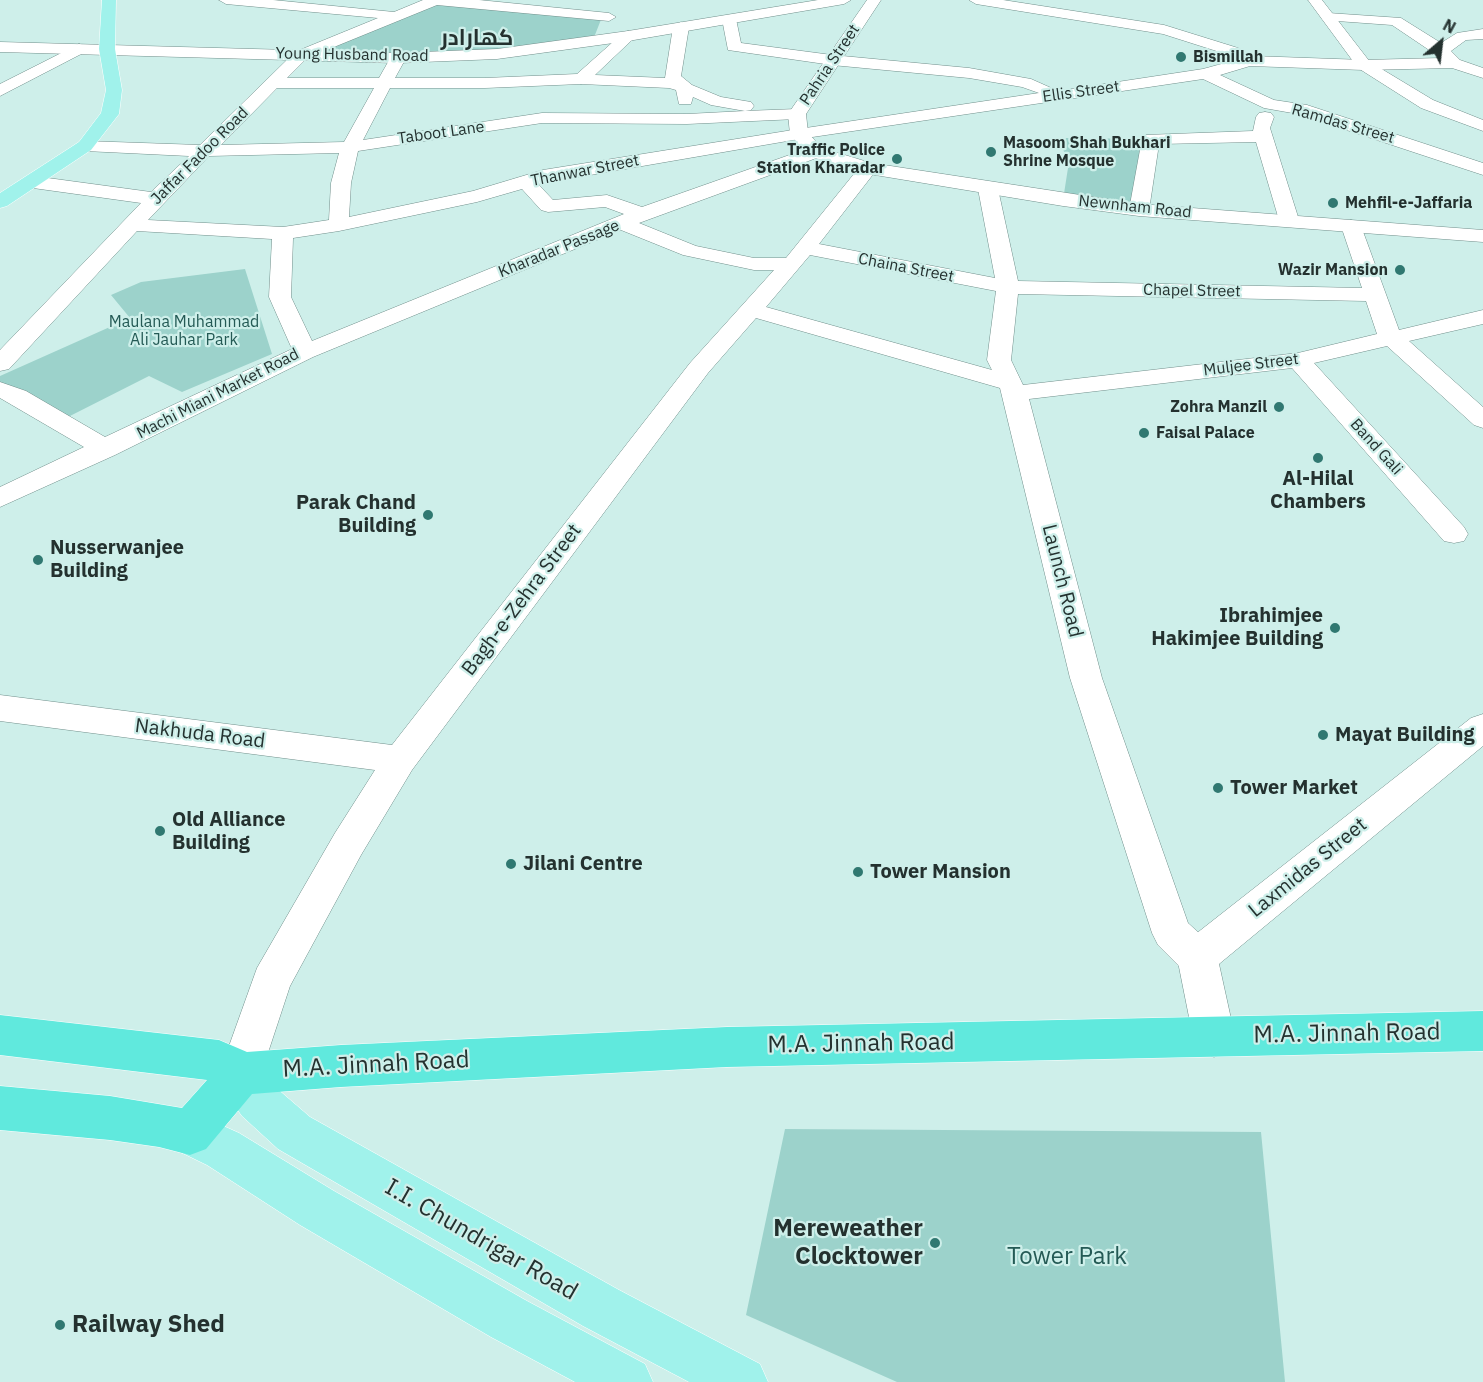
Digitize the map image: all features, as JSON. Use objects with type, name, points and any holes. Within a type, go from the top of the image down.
[{"type":"highway","name":"M.A. Jinnah Road","points":[[241,1074],[341,1066],[727,1047],[1483,1031]]},
{"type":"highway","points":[[0,1035],[219,1061],[241,1074],[190,1133],[159,1125],[110,1118],[0,1108]]},
{"type":"main road","points":[[0,202],[84,146],[110,114],[114,90],[107,49],[109,0]]},
{"type":"main road","name":"I.I. Chundrigar Road","points":[[241,1074],[246,1087],[258,1101],[294,1132],[601,1308],[742,1382]]},
{"type":"main road","points":[[190,1133],[223,1149],[317,1208],[509,1319],[627,1382]]},
{"type":"street","points":[[226,0],[306,4],[393,16]]},
{"type":"street","points":[[435,0],[507,4],[609,17]]},
{"type":"street","name":"Jaffar Fadoo Road","points":[[0,364],[156,199],[301,55],[435,0]]},
{"type":"street","name":"Young Husband Road","points":[[0,47],[398,58],[497,54],[628,36],[844,0]]},
{"type":"street","name":"Pahria Street","points":[[799,119],[832,60],[874,0]]},
{"type":"street","points":[[982,0],[1164,30],[1222,48],[1249,61]]},
{"type":"street","points":[[1315,0],[1364,65],[1426,104],[1483,126]]},
{"type":"street","points":[[593,40],[620,2]]},
{"type":"street","points":[[1328,17],[1396,21],[1441,50],[1454,63],[1483,73]]},
{"type":"street","points":[[729,19],[734,46],[832,60],[969,73],[1025,83],[1061,95]]},
{"type":"street","points":[[681,27],[674,80],[700,95],[799,119],[815,152]]},
{"type":"street","points":[[1441,50],[1462,36],[1483,34]]},
{"type":"street","points":[[581,79],[628,36]]},
{"type":"street","points":[[0,91],[79,49]]},
{"type":"street","points":[[485,83],[497,54]]},
{"type":"street","points":[[133,225],[283,232],[339,225],[341,183],[350,147],[398,58]]},
{"type":"street","name":"Ellis Street","points":[[799,119],[955,111],[1205,74],[1249,61],[1364,65],[1454,63]]},
{"type":"street","points":[[923,69],[955,111]]},
{"type":"street","name":"Ramdas Street","points":[[1205,74],[1270,104],[1301,109],[1483,169]]},
{"type":"street","points":[[272,83],[485,83],[581,79],[665,82],[684,86]]},
{"type":"street","points":[[542,118],[546,81]]},
{"type":"street","points":[[684,86],[687,119]]},
{"type":"street","points":[[1270,104],[1261,128],[1289,220]]},
{"type":"street","name":"Taboot Lane","points":[[84,146],[204,151],[350,147],[542,118],[799,119]]},
{"type":"street","name":"Thanwar Street","points":[[339,225],[477,195],[543,176],[799,119]]},
{"type":"street","points":[[1139,210],[1151,140],[1264,136]]},
{"type":"street","name":"Newnham Road","points":[[815,152],[869,168],[988,189],[1139,210],[1483,236]]},
{"type":"street","name":"Kharadar Passage","points":[[305,352],[642,214],[815,152]]},
{"type":"street","name":"Bagh-e-Zehra Street","points":[[241,1074],[271,981],[348,844],[400,760],[699,368],[753,310],[869,168]]},
{"type":"street","points":[[33,182],[156,199]]},
{"type":"street","points":[[526,182],[548,206],[607,201],[642,214]]},
{"type":"street","name":"Launch Road","points":[[988,189],[1008,287],[999,360],[1012,388],[1086,678],[1172,933],[1197,957]]},
{"type":"street","name":"Chaina Street","points":[[622,223],[690,251],[754,264],[798,256],[1008,287]]},
{"type":"street","points":[[1351,226],[1390,337],[1483,420]]},
{"type":"street","name":"Machi Miani Market Road","points":[[0,498],[305,352],[280,297],[283,232]]},
{"type":"street","name":"Chapel Street","points":[[1008,287],[1376,296]]},
{"type":"street","name":"Muljee Street","points":[[753,310],[1012,388],[1298,360],[1483,317]]},
{"type":"street","name":"Band Gali","points":[[1298,360],[1454,534]]},
{"type":"street","points":[[0,389],[106,449]]},
{"type":"street","name":"Nakhuda Road","points":[[0,708],[400,760]]},
{"type":"street","name":"Laxmidas Street","points":[[1197,957],[1483,727]]},
{"type":"street","points":[[1197,957],[1214,1037]]},
{"type":"green space","points":[[436,0],[602,17],[593,40],[497,54],[301,55]]},
{"type":"green space","points":[[1066,138],[1151,139],[1139,210],[1063,200],[1068,168],[1062,144]]},
{"type":"green space","name":"Maulana Muhammad Ali Jauhar Park","points":[[245,269],[272,354],[182,392],[149,376],[66,418],[0,389],[0,376],[130,318],[111,295],[141,282]]},
{"type":"green space","name":"Tower Park","points":[[785,1129],[1261,1132],[1285,1382],[897,1382],[746,1315]]},
{"type":"place","name":"Bismillah","points":[[1181,57]]},
{"type":"place","name":"Masoom Shah Bukhari Shrine Mosque","points":[[991,152]]},
{"type":"place","name":"Traffic Police Station Kharadar","points":[[897,159]]},
{"type":"place","name":"Mehfil-e-Jaffaria","points":[[1333,203]]},
{"type":"place","name":"Wazir Mansion","points":[[1400,270]]},
{"type":"place","name":"Zohra Manzil","points":[[1279,407]]},
{"type":"place","name":"Faisal Palace","points":[[1144,433]]},
{"type":"place","name":"Al-Hilal Chambers","points":[[1318,458]]},
{"type":"place","name":"Parak Chand Building","points":[[428,515]]},
{"type":"place","name":"Nusserwanjee Building","points":[[38,560]]},
{"type":"place","name":"Ibrahimjee Hakimjee Building","points":[[1335,628]]},
{"type":"place","name":"Mayat Building","points":[[1323,735]]},
{"type":"place","name":"Tower Market","points":[[1218,788]]},
{"type":"place","name":"Old Alliance Building","points":[[160,831]]},
{"type":"place","name":"Jilani Centre","points":[[511,864]]},
{"type":"place","name":"Tower Mansion","points":[[858,872]]},
{"type":"place","name":"Mereweather Clocktower","points":[[935,1243]]},
{"type":"place","name":"Railway Shed","points":[[60,1325]]},
{"type":"district","name":"کھارادر","points":[[477,39]]}]
